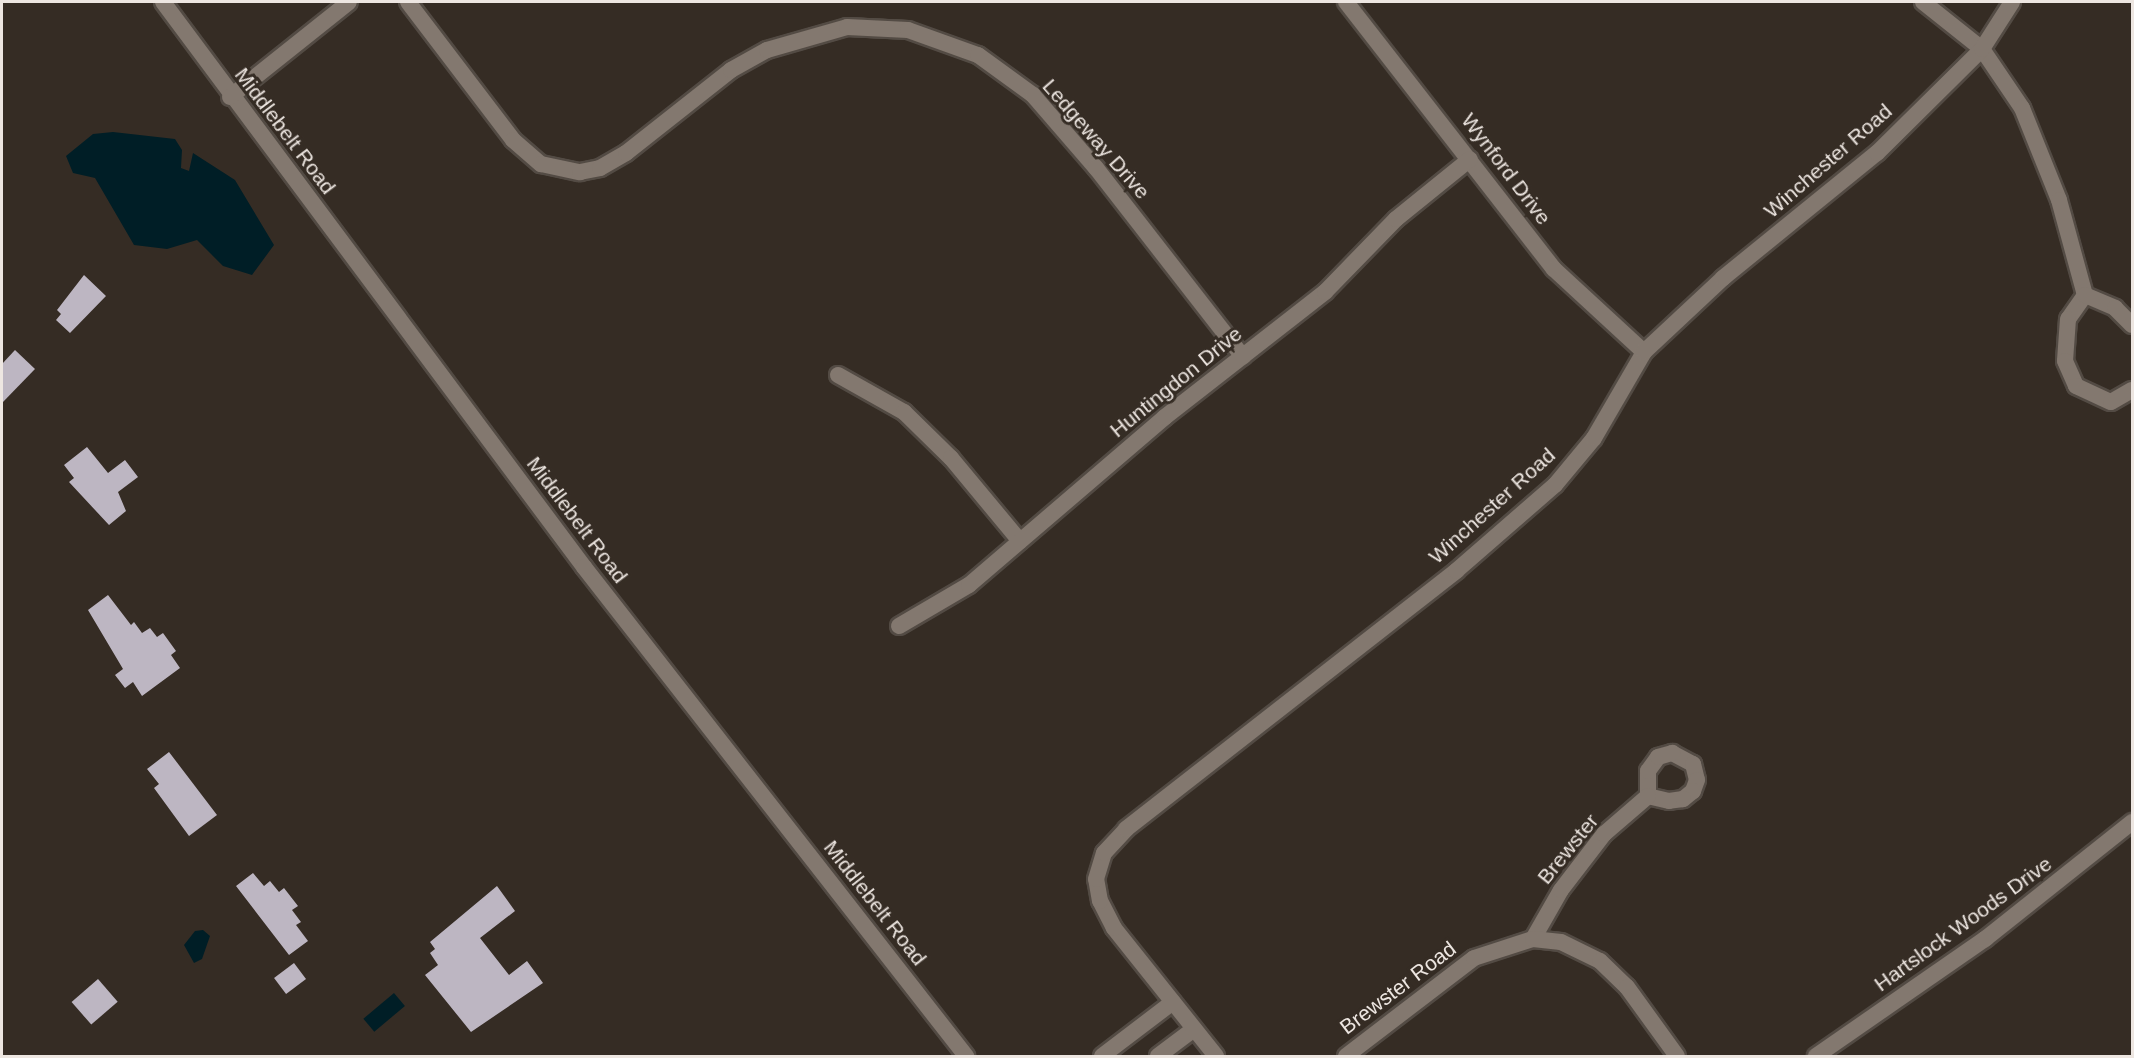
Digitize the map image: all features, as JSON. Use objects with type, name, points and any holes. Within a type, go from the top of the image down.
[{"type":"street","name":"Middlebelt Road","points":[[163,2],[230,96],[584,567],[966,1056]]},
{"type":"street","points":[[230,96],[349,2]]},
{"type":"street","name":"Ledgeway Drive","points":[[408,2],[513,140],[541,164],[580,172],[600,168],[626,153],[694,94],[767,50],[847,27],[908,30],[978,55],[1040,103],[1096,168],[1243,357]]},
{"type":"street","name":"Wynford Drive","points":[[1346,2],[1554,269],[1644,352]]},
{"type":"street","points":[[1923,2],[1982,49],[2022,108],[2059,200],[2085,295],[2068,320],[2065,361],[2076,386],[2111,402],[2133,390]]},
{"type":"street","name":"Winchester Road","points":[[1189,1023],[1114,928],[1100,901],[1096,879],[1104,853],[1126,830],[1456,571],[1555,485],[1594,438],[1644,352],[1723,278],[1877,153],[1982,49],[2012,2]]},
{"type":"street","name":"Huntingdon Drive","points":[[899,626],[969,585],[1243,357],[1325,292],[1396,219],[1470,159]]},
{"type":"street","points":[[2085,295],[2115,308],[2133,325]]},
{"type":"street","points":[[838,375],[904,412],[951,458],[1020,541]]},
{"type":"street","name":"Brewster","points":[[1533,939],[1561,890],[1604,834],[1648,796]]},
{"type":"street","name":"Hartslock Woods Drive","points":[[1816,1056],[1986,939],[2133,822]]},
{"type":"street","name":"Brewster Road","points":[[1346,1056],[1474,958],[1533,939],[1561,942],[1600,962],[1627,987],[1677,1056]]},
{"type":"street","points":[[1102,1056],[1173,1002]]},
{"type":"street","points":[[1158,1056],[1189,1023],[1216,1056]]},
{"type":"water","points":[[113,132],[175,139],[182,150],[181,168],[189,171],[193,153],[235,180],[274,245],[252,275],[223,266],[197,240],[167,249],[134,245],[95,178],[73,173],[66,156],[93,134]]},
{"type":"water","points":[[203,930],[210,936],[202,959],[194,963],[184,945],[195,931]]},
{"type":"water","points":[[394,993],[405,1006],[374,1032],[363,1019]]},
{"type":"building","points":[[84,275],[106,296],[70,333],[56,320],[61,314],[57,310]]},
{"type":"building","points":[[15,350],[35,369],[2,403],[2,364]]},
{"type":"building","points":[[87,447],[108,473],[125,460],[138,477],[118,492],[126,511],[109,525],[69,482],[74,478],[64,465]]},
{"type":"building","points":[[108,595],[131,625],[134,622],[142,633],[150,628],[157,637],[163,633],[176,651],[171,655],[180,668],[142,696],[133,682],[125,688],[115,675],[123,669],[88,610]]},
{"type":"building","points":[[169,752],[217,815],[189,836],[154,788],[159,784],[147,769]]},
{"type":"building","points":[[253,873],[264,886],[270,881],[279,892],[284,888],[298,906],[292,910],[301,922],[296,925],[308,941],[289,955],[236,886]]},
{"type":"building","points":[[497,886],[515,911],[480,938],[509,975],[527,961],[543,983],[471,1032],[425,975],[438,965],[430,953],[435,949],[430,942]]},
{"type":"building","points":[[294,963],[306,979],[286,994],[274,978]]},
{"type":"building","points":[[98,979],[118,1002],[91,1025],[72,1002]]}]
